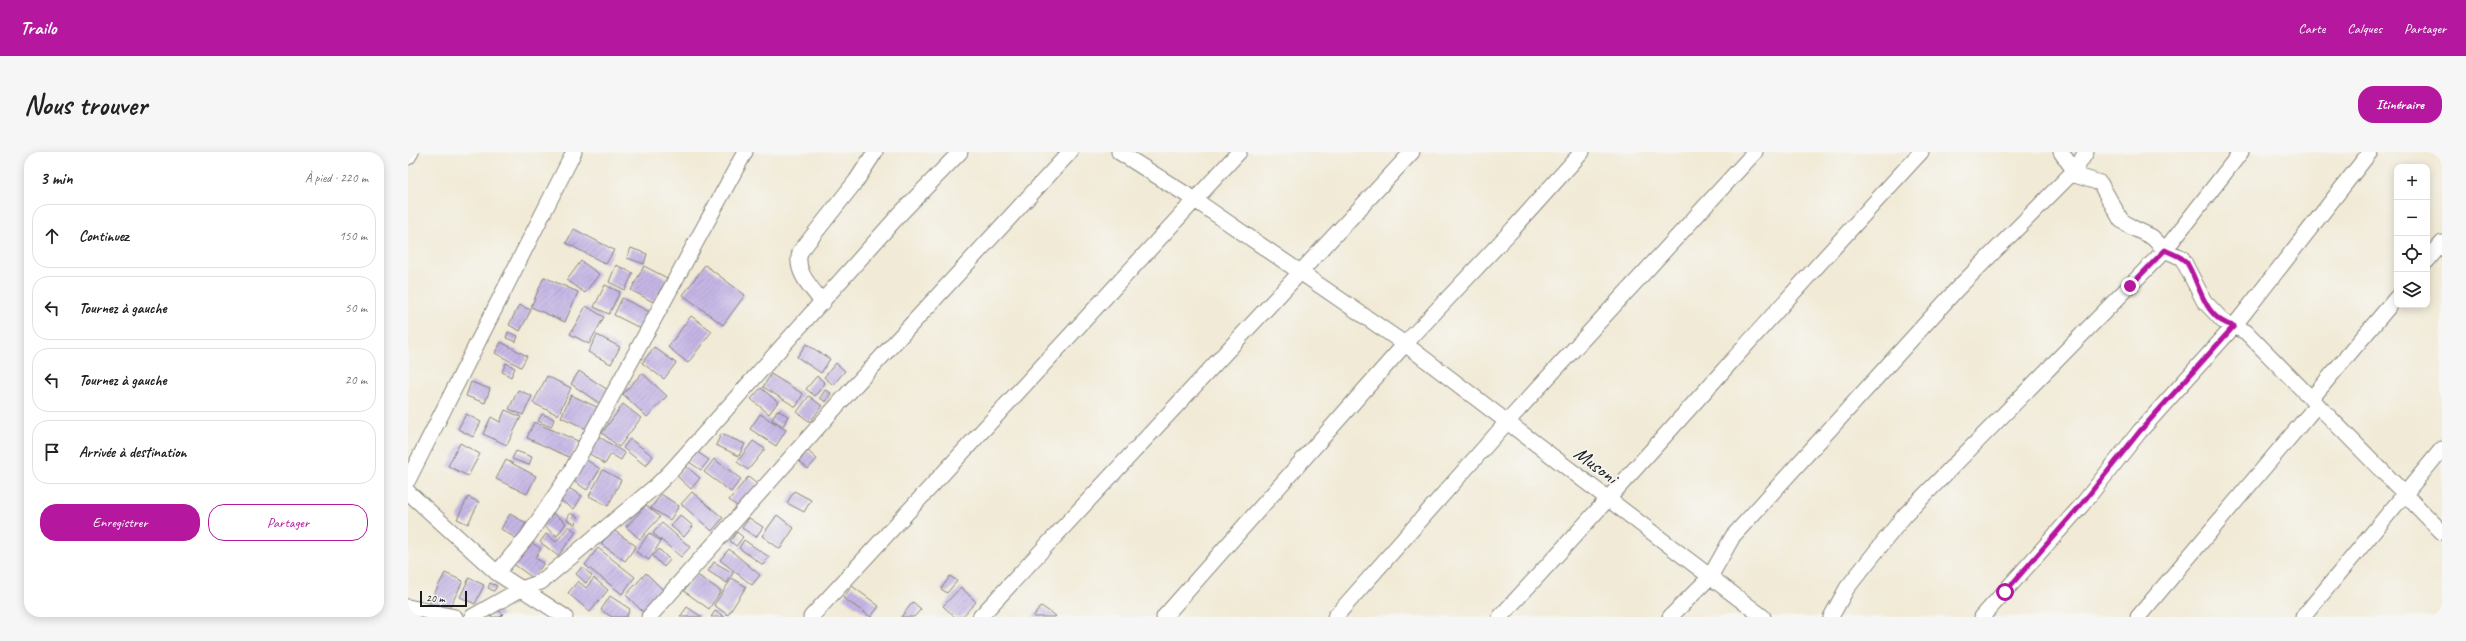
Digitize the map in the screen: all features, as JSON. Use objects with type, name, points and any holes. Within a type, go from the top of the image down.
[{"type":"street","points":[[408,157],[411,152]]},
{"type":"street","points":[[497,573],[528,536],[569,475],[745,152]]},
{"type":"street","points":[[822,303],[800,271],[798,260],[800,252],[856,181],[875,152]]},
{"type":"street","points":[[472,617],[521,590],[541,582],[657,485],[822,303],[899,215],[960,152]]},
{"type":"street","points":[[649,617],[851,390],[1070,152]]},
{"type":"street","name":"Musoni","points":[[1119,152],[1195,200],[1300,274],[1404,344],[1764,617]]},
{"type":"street","points":[[811,617],[1239,152]]},
{"type":"street","points":[[980,617],[1412,152]]},
{"type":"street","points":[[1164,617],[1404,344],[1513,229],[1582,152]]},
{"type":"street","points":[[1335,617],[1507,422],[1703,211],[1755,152]]},
{"type":"street","points":[[1500,617],[1609,500],[1799,285],[1921,152]]},
{"type":"street","points":[[2061,152],[2078,176],[2100,183],[2121,220],[2131,227],[2152,237],[2165,250],[2182,258],[2204,301],[2223,321],[2246,332],[2442,532]]},
{"type":"street","points":[[1670,617],[1710,577],[1733,536],[1957,289],[2075,170],[2086,152]]},
{"type":"street","points":[[1831,617],[1847,588],[1905,515],[2165,250],[2241,152]]},
{"type":"street","points":[[1982,617],[2080,506],[2140,431],[2234,326],[2370,152]]},
{"type":"street","points":[[408,480],[570,153]]},
{"type":"street","points":[[2430,257],[2442,243]]},
{"type":"street","points":[[2138,617],[2314,402],[2394,301]]},
{"type":"street","points":[[2303,617],[2406,495],[2442,449]]},
{"type":"street","points":[[408,492],[497,573],[521,590],[565,617]]},
{"type":"street","points":[[408,607],[455,617]]},
{"type":"building","points":[[574,229],[614,250],[606,264],[566,243]]},
{"type":"building","points":[[631,248],[647,254],[644,264],[627,258]]},
{"type":"building","points":[[581,261],[599,274],[585,293],[567,280]]},
{"type":"building","points":[[616,265],[633,273],[625,290],[609,282]]},
{"type":"building","points":[[705,265],[745,295],[723,325],[683,295]]},
{"type":"building","points":[[644,266],[667,278],[653,302],[631,290]]},
{"type":"building","points":[[544,277],[578,292],[565,322],[531,307]]},
{"type":"building","points":[[605,285],[620,292],[609,314],[594,307]]},
{"type":"building","points":[[622,298],[652,313],[644,330],[614,315]]},
{"type":"building","points":[[519,305],[531,310],[520,331],[509,325]]},
{"type":"building","points":[[586,306],[604,317],[589,344],[570,334]]},
{"type":"building","points":[[691,316],[712,331],[688,363],[668,347]]},
{"type":"building","points":[[508,332],[518,336],[516,342],[506,338]]},
{"type":"building","points":[[597,335],[620,347],[611,364],[588,352]]},
{"type":"building","points":[[501,342],[527,356],[521,367],[495,353]]},
{"type":"building","points":[[806,344],[830,359],[821,373],[797,357]]},
{"type":"building","points":[[654,347],[676,363],[664,379],[642,363]]},
{"type":"building","points":[[506,363],[515,368],[511,377],[502,372]]},
{"type":"building","points":[[836,363],[845,371],[833,385],[824,377]]},
{"type":"building","points":[[579,371],[608,390],[599,403],[571,384]]},
{"type":"building","points":[[642,373],[667,396],[647,417],[623,394]]},
{"type":"building","points":[[771,374],[803,394],[796,407],[763,387]]},
{"type":"building","points":[[547,376],[571,388],[558,415],[533,403]]},
{"type":"building","points":[[817,376],[825,383],[815,396],[806,389]]},
{"type":"building","points":[[471,382],[490,389],[485,403],[466,396]]},
{"type":"building","points":[[761,388],[778,402],[769,414],[751,399]]},
{"type":"building","points":[[518,390],[532,396],[523,415],[509,409]]},
{"type":"building","points":[[825,390],[831,393],[826,402],[820,398]]},
{"type":"building","points":[[571,395],[599,408],[589,430],[561,417]]},
{"type":"building","points":[[809,396],[822,406],[810,422],[797,412]]},
{"type":"building","points":[[623,404],[641,418],[619,447],[602,433]]},
{"type":"building","points":[[505,410],[521,417],[507,445],[483,434],[491,417],[500,422]]},
{"type":"building","points":[[777,410],[788,416],[783,426],[772,420]]},
{"type":"building","points":[[466,414],[481,422],[473,437],[458,429]]},
{"type":"building","points":[[542,414],[554,419],[551,427],[538,421]]},
{"type":"building","points":[[760,414],[786,430],[776,446],[750,429]]},
{"type":"building","points":[[534,422],[578,441],[571,458],[527,438]]},
{"type":"building","points":[[721,434],[745,444],[739,456],[716,445]]},
{"type":"building","points":[[598,436],[625,453],[621,460],[611,454],[605,464],[587,452]]},
{"type":"building","points":[[630,439],[653,456],[646,466],[623,448]]},
{"type":"building","points":[[753,441],[765,449],[748,470],[737,462]]},
{"type":"building","points":[[460,443],[480,454],[468,476],[448,466]]},
{"type":"building","points":[[516,451],[532,457],[529,465],[512,459]]},
{"type":"building","points":[[696,451],[709,460],[701,470],[689,462]]},
{"type":"building","points":[[808,451],[817,459],[808,469],[799,461]]},
{"type":"building","points":[[585,459],[600,469],[587,490],[572,480]]},
{"type":"building","points":[[714,459],[741,479],[731,492],[704,472]]},
{"type":"building","points":[[506,460],[536,476],[527,494],[496,479]]},
{"type":"building","points":[[686,466],[700,478],[691,489],[677,476]]},
{"type":"building","points":[[603,470],[621,480],[608,506],[589,496]]},
{"type":"building","points":[[748,477],[764,489],[746,513],[729,500]]},
{"type":"building","points":[[567,487],[582,496],[574,509],[559,500]]},
{"type":"building","points":[[794,491],[811,500],[804,512],[787,503]]},
{"type":"building","points":[[692,492],[723,518],[712,531],[681,504]]},
{"type":"building","points":[[661,494],[679,506],[670,520],[651,508]]},
{"type":"building","points":[[468,497],[479,502],[468,524],[457,519]]},
{"type":"building","points":[[646,505],[660,517],[640,539],[626,527]]},
{"type":"building","points":[[550,511],[566,523],[557,536],[541,524]]},
{"type":"building","points":[[570,513],[578,517],[575,524],[567,520]]},
{"type":"building","points":[[510,514],[526,523],[517,539],[501,529]]},
{"type":"building","points":[[680,515],[693,526],[684,537],[671,526]]},
{"type":"building","points":[[777,515],[794,528],[780,549],[762,536]]},
{"type":"building","points":[[749,518],[763,527],[756,537],[742,528]]},
{"type":"building","points":[[662,523],[690,547],[681,557],[653,533]]},
{"type":"building","points":[[569,526],[576,532],[558,556],[540,542],[546,534],[556,542]]},
{"type":"building","points":[[612,529],[636,546],[625,561],[601,544]]},
{"type":"building","points":[[737,532],[743,537],[736,546],[730,541]]},
{"type":"building","points":[[649,533],[661,541],[649,560],[636,552]]},
{"type":"building","points":[[528,540],[541,549],[535,558],[544,563],[533,578],[512,563]]},
{"type":"building","points":[[744,540],[769,557],[763,565],[739,548]]},
{"type":"building","points":[[598,548],[635,577],[622,594],[585,565]]},
{"type":"building","points":[[659,549],[670,560],[664,567],[653,556]]},
{"type":"building","points":[[729,549],[760,575],[752,585],[720,560]]},
{"type":"building","points":[[714,562],[733,573],[727,583],[708,571]]},
{"type":"building","points":[[582,567],[592,576],[586,583],[576,574]]},
{"type":"building","points":[[445,573],[463,581],[447,613],[429,604]]},
{"type":"building","points":[[646,573],[663,590],[643,612],[626,595]]},
{"type":"building","points":[[696,574],[721,591],[709,609],[684,591]]},
{"type":"building","points":[[950,576],[957,581],[947,593],[941,589]]},
{"type":"building","points":[[469,578],[484,585],[475,604],[460,597]]},
{"type":"building","points":[[594,578],[608,590],[590,612],[568,593],[578,581],[586,588]]},
{"type":"building","points":[[732,578],[746,587],[728,615],[714,605]]},
{"type":"building","points":[[490,583],[497,586],[494,591],[488,588]]},
{"type":"building","points":[[852,586],[879,606],[871,617],[843,598]]},
{"type":"building","points":[[961,587],[976,602],[962,617],[955,617],[943,606]]},
{"type":"building","points":[[610,596],[630,609],[626,617],[612,617],[601,610]]},
{"type":"building","points":[[913,602],[921,609],[914,617],[901,617]]},
{"type":"building","points":[[1041,606],[1056,616],[1033,617]]},
{"type":"building","points":[[687,607],[702,617],[680,617]]},
{"type":"building","points":[[496,609],[503,614],[500,617],[490,617]]},
{"type":"building","points":[[715,611],[725,617],[711,617]]},
{"type":"route","points":[[2005,592],[2080,506],[2140,431],[2172,398],[2234,326],[2228,325],[2223,321],[2204,301],[2200,295],[2187,263],[2182,258],[2165,250],[2130,286]]}]
